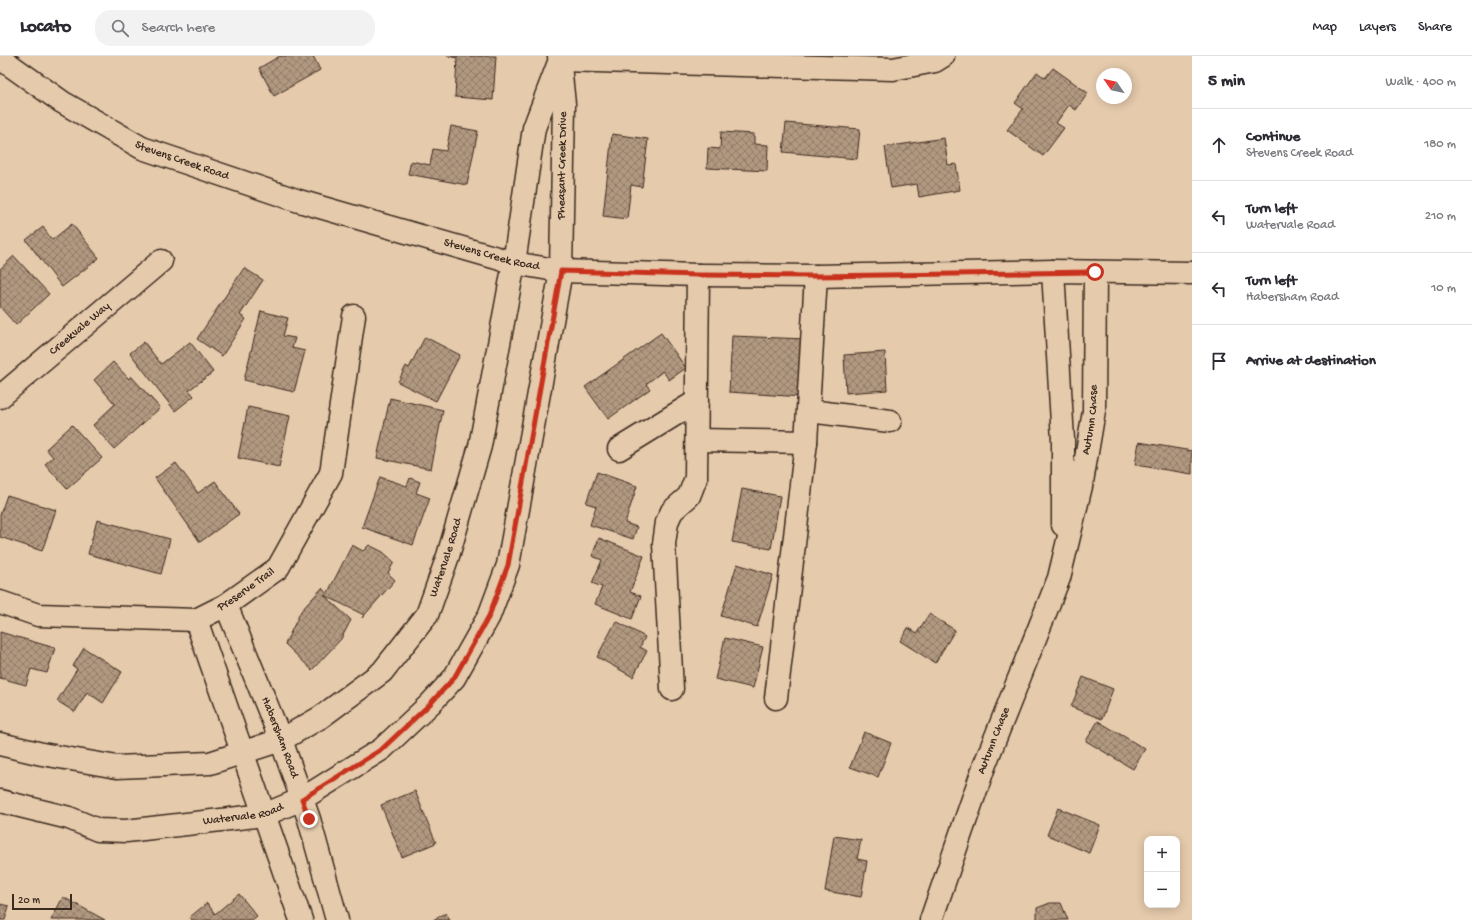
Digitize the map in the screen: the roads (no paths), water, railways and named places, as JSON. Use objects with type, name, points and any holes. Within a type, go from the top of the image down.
[{"type":"street","points":[[560,58],[893,69],[935,60],[943,56]]},
{"type":"street","name":"Stevens Creek Road","points":[[0,58],[62,102],[142,148],[299,200],[514,263],[561,271],[698,275],[816,276],[1192,271]]},
{"type":"street","name":"Pheasant Creek Drive","points":[[514,263],[534,128],[560,58]]},
{"type":"street","name":"Pheasant Creek Drive","points":[[560,58],[564,104],[561,271]]},
{"type":"street","points":[[529,168],[563,172]]},
{"type":"street","name":"Creekvale Way","points":[[0,397],[161,261]]},
{"type":"street","name":"Watervale Road","points":[[0,744],[42,754],[117,766],[210,763],[280,740],[321,717],[382,672],[427,615],[448,556],[480,446],[514,263]]},
{"type":"street","name":"Watervale Road","points":[[0,801],[69,818],[98,830],[126,831],[264,815],[302,799],[382,749],[430,704],[454,678],[489,616],[508,565],[561,271]]},
{"type":"street","name":"Autumn Chase","points":[[1054,272],[1063,440],[1062,564]]},
{"type":"street","name":"Autumn Chase","points":[[931,920],[985,764],[1059,578],[1082,482],[1094,411],[1095,272]]},
{"type":"street","points":[[672,689],[664,544],[667,522],[672,511],[689,496],[696,478],[698,275]]},
{"type":"street","points":[[776,698],[809,411],[816,276]]},
{"type":"street","name":"Preserve Trail","points":[[0,602],[38,615],[196,620],[226,605],[278,568],[331,474],[354,316]]},
{"type":"street","points":[[619,449],[697,401]]},
{"type":"street","points":[[809,411],[890,421]]},
{"type":"street","points":[[697,440],[806,442]]},
{"type":"street","name":"Habersham Road","points":[[226,605],[302,799],[332,919]]},
{"type":"street","points":[[196,620],[241,753],[301,920]]}]
